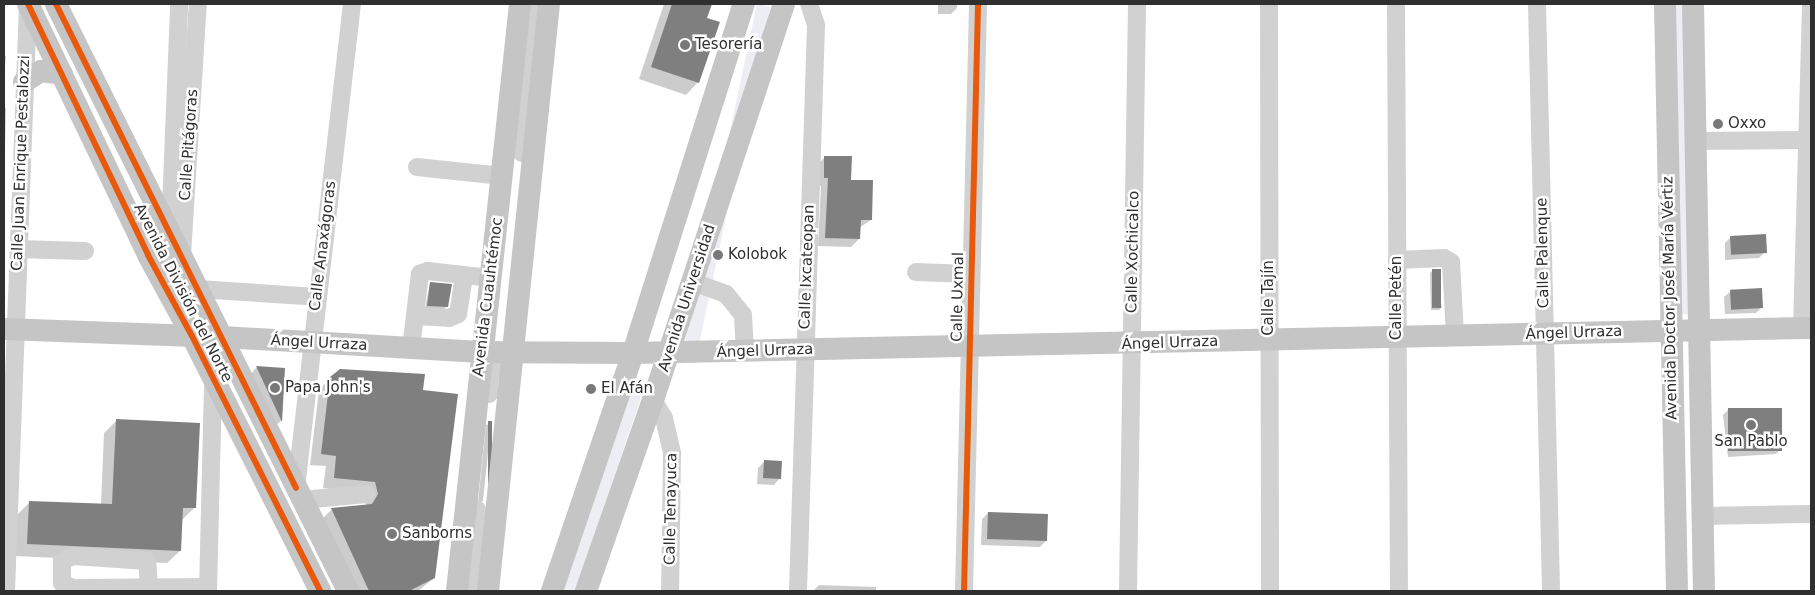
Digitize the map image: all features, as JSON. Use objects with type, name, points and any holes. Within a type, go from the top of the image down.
[{"type":"main road","name":"Avenida División del Norte","points":[[28,4],[148,255],[192,336],[320,591]]},
{"type":"main road","name":"Avenida División del Norte","points":[[56,4],[348,591]]},
{"type":"main road","name":"Avenida Cuauhtémoc","points":[[488,591],[499,352],[490,278],[520,4]]},
{"type":"main road","name":"Avenida Cuauhtémoc","points":[[456,591],[499,352],[549,4]]},
{"type":"main road","points":[[552,591],[633,353],[744,4]]},
{"type":"main road","name":"Avenida Universidad","points":[[586,591],[693,282],[784,4]]},
{"type":"main road","name":"Avenida Doctor José María Vértiz","points":[[1665,4],[1670,331],[1677,591]]},
{"type":"main road","name":"Avenida Doctor José María Vértiz","points":[[1693,4],[1704,591]]},
{"type":"main road","points":[[24,82],[41,71],[62,74]]},
{"type":"main road","points":[[1700,330],[1806,328]]},
{"type":"main road","name":"Ángel Urraza","points":[[10,330],[222,336],[312,343],[499,352],[669,353],[969,346],[1131,345],[1700,330]]},
{"type":"street","name":"Calle Juan Enrique Pestalozzi","points":[[6,591],[10,330],[18,249],[28,4]]},
{"type":"street","name":"Calle Pitágoras","points":[[170,233],[179,4]]},
{"type":"street","name":"Calle Pitágoras","points":[[182,254],[198,4]]},
{"type":"street","name":"Calle Anaxágoras","points":[[299,494],[312,343],[352,4]]},
{"type":"street","points":[[469,591],[490,374],[499,352],[537,4]]},
{"type":"street","name":"Calle Ixcateopan","points":[[798,591],[804,349],[816,25],[809,4]]},
{"type":"street","name":"Calle Uxmal","points":[[964,591],[970,274],[978,4]]},
{"type":"street","name":"Calle Xochicalco","points":[[1128,591],[1137,4]]},
{"type":"street","name":"Calle Tajín","points":[[1269,4],[1270,591]]},
{"type":"street","name":"Calle Petén","points":[[1396,4],[1399,591]]},
{"type":"street","name":"Calle Palenque","points":[[1537,4],[1551,591]]},
{"type":"street","points":[[1806,328],[1811,4]]},
{"type":"street","points":[[1695,141],[1809,140]]},
{"type":"street","points":[[417,167],[502,176]]},
{"type":"street","points":[[148,255],[170,233]]},
{"type":"street","points":[[18,249],[85,251]]},
{"type":"street","points":[[160,277],[182,254]]},
{"type":"street","points":[[1398,260],[1444,258],[1451,262],[1455,337]]},
{"type":"street","points":[[411,348],[420,274],[428,270],[490,278]]},
{"type":"street","points":[[916,272],[970,274]]},
{"type":"street","points":[[415,316],[449,318],[458,314],[464,275]]},
{"type":"street","points":[[693,282],[726,294],[743,315],[746,352]]},
{"type":"street","points":[[198,289],[317,297]]},
{"type":"street","points":[[483,591],[506,376],[499,352]]},
{"type":"street","points":[[149,587],[147,561],[72,556],[62,561],[62,582],[73,588],[149,587],[208,589],[213,380]]},
{"type":"street","name":"Calle Tenayuca","points":[[653,400],[664,418],[672,454],[670,591]]},
{"type":"street","points":[[299,494],[367,494]]},
{"type":"street","points":[[1702,516],[1811,514]]},
{"type":"shaded area","points":[[757,4],[771,7],[699,343],[685,340]]},
{"type":"shaded area","points":[[1671,4],[1689,4],[1689,314],[1671,314]]},
{"type":"shaded area","points":[[635,376],[643,392],[575,591],[563,591]]},
{"type":"building","name":"Tesorería","points":[[672,4],[712,4],[707,18],[720,22],[699,83],[651,67]]},
{"type":"building","points":[[824,156],[852,156],[851,180],[873,180],[872,220],[861,220],[860,239],[825,238],[828,178],[824,178]]},
{"type":"building","points":[[1766,234],[1767,253],[1731,255],[1730,236]]},
{"type":"building","points":[[1432,269],[1441,269],[1441,308],[1432,308]]},
{"type":"building","points":[[430,282],[452,284],[448,307],[427,306]]},
{"type":"building","points":[[1762,288],[1763,308],[1731,310],[1730,290]]},
{"type":"building","name":"Papa John's","points":[[256,366],[285,368],[282,422]]},
{"type":"building","points":[[340,369],[425,374],[423,390],[458,394],[435,578],[409,591],[369,591],[331,508],[372,504],[378,494],[375,482],[334,478],[336,456],[321,454],[330,377]]},
{"type":"building","points":[[1728,408],[1782,408],[1782,451],[1728,451]]},
{"type":"building","points":[[116,419],[200,423],[196,508],[183,508],[181,551],[27,544],[29,501],[112,504]]},
{"type":"building","points":[[488,421],[492,421],[492,499],[488,499]]},
{"type":"building","points":[[764,460],[782,461],[781,479],[763,478]]},
{"type":"building","points":[[988,512],[1048,514],[1047,541],[987,539]]},
{"type":"cycle path","points":[[28,4],[148,255],[192,336],[320,591]]},
{"type":"cycle path","points":[[56,4],[296,488]]},
{"type":"cycle path","points":[[964,591],[978,4]]},
{"type":"place","name":"Tesorería","points":[[685,45]]},
{"type":"place","name":"Oxxo","points":[[1718,124]]},
{"type":"place","name":"Kolobok","points":[[718,255]]},
{"type":"place","name":"Papa John's","points":[[275,388]]},
{"type":"place","name":"El Afán","points":[[591,389]]},
{"type":"place","name":"San Pablo","points":[[1751,425]]},
{"type":"place","name":"Sanborns","points":[[392,534]]}]
